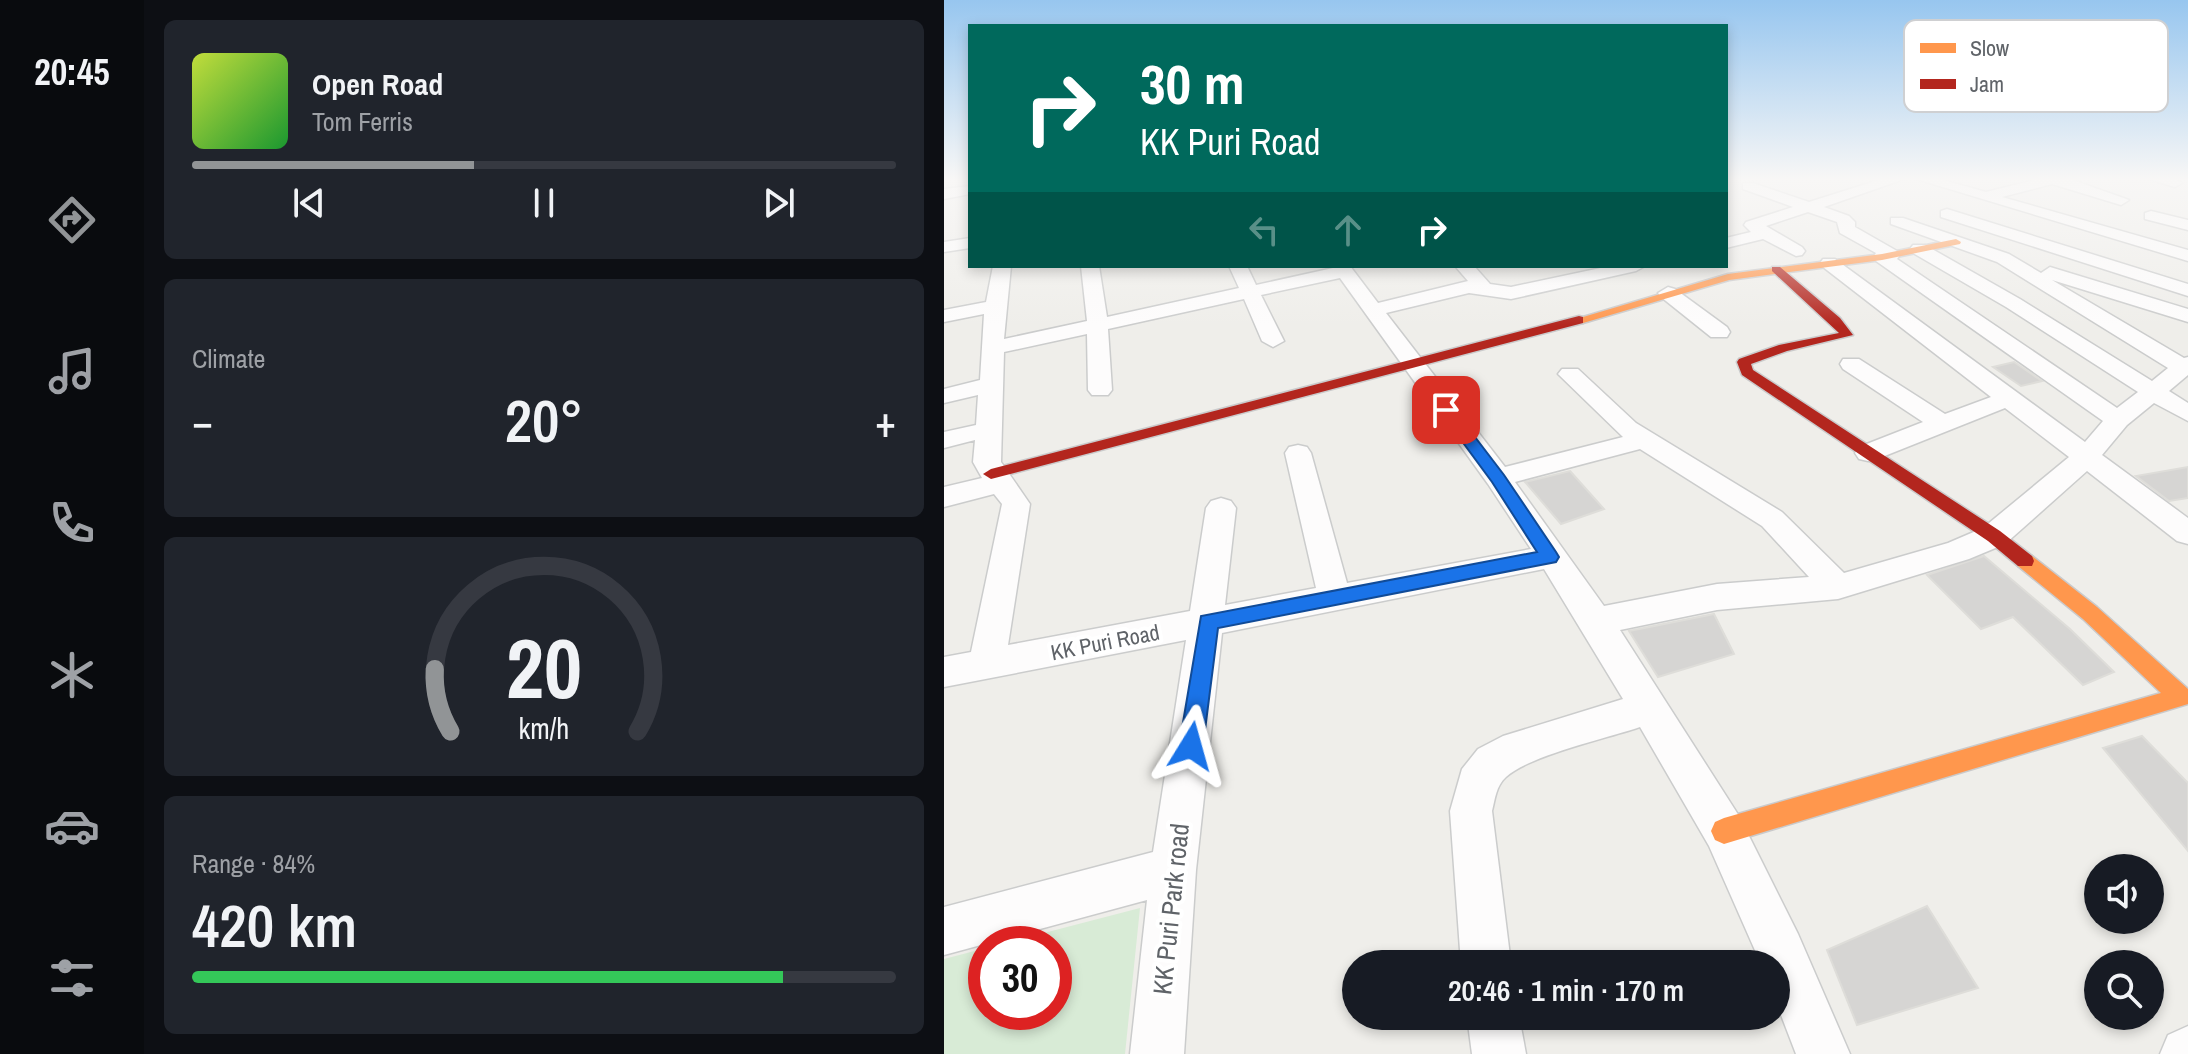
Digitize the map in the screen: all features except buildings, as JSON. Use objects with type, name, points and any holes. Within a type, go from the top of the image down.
[{"type":"street","points":[[1756,227],[1796,251]]},
{"type":"street","points":[[1846,227],[2118,420]]},
{"type":"street","points":[[1914,227],[2188,316]]},
{"type":"street","points":[[1989,227],[2188,290]]},
{"type":"street","points":[[2089,227],[2188,256]]},
{"type":"street","points":[[1729,241],[1766,233]]},
{"type":"street","points":[[944,497],[996,479],[1728,277],[1887,256],[1956,242]]},
{"type":"street","points":[[944,247],[968,243]]},
{"type":"street","points":[[1919,249],[2013,303],[2188,414]]},
{"type":"street","points":[[1596,621],[1717,597],[1838,587],[1958,551],[1994,536],[2086,457],[2118,420],[2186,366],[2003,258]]},
{"type":"street","points":[[1829,263],[2188,533]]},
{"type":"street","points":[[987,664],[1016,504],[1010,491],[996,479],[987,462],[995,306],[1002,268]]},
{"type":"street","points":[[1090,268],[1100,390]]},
{"type":"street","points":[[1239,268],[1273,341]]},
{"type":"street","points":[[994,348],[1343,268],[1498,478],[1549,557],[1596,621],[1724,831],[1781,951],[1823,1054]]},
{"type":"street","points":[[1373,310],[1481,284],[1479,278],[1466,268]]},
{"type":"street","points":[[1474,288],[1511,293],[1619,268]]},
{"type":"street","points":[[1776,269],[1836,321],[1847,335],[1784,348],[1751,358],[1743,366],[1772,389],[1994,536],[2090,613],[2184,700]]},
{"type":"street","points":[[1668,293],[1719,332]]},
{"type":"street","points":[[944,316],[995,306]]},
{"type":"street","points":[[1851,364],[1943,424]]},
{"type":"street","points":[[1570,374],[1627,428],[1772,519],[1838,587]]},
{"type":"street","points":[[944,396],[992,384]]},
{"type":"street","points":[[1868,453],[2009,398]]},
{"type":"street","points":[[944,440],[990,429]]},
{"type":"street","points":[[1498,478],[1644,440]]},
{"type":"street","points":[[1298,453],[1335,598]]},
{"type":"street","name":"KK Puri Park road","points":[[1157,1054],[1173,870],[1221,508]]},
{"type":"street","name":"KK Puri Road","points":[[944,672],[1549,557]]},
{"type":"street","points":[[1724,831],[2184,700]]},
{"type":"street","points":[[1485,950],[1471,811],[1477,783],[1492,763],[1517,749],[1648,708]]},
{"type":"street","points":[[944,931],[1173,870]]},
{"type":"street","points":[[1495,1030],[1499,1054]]},
{"type":"green space","points":[[1140,908],[1125,1054],[944,1054],[944,959],[968,953],[968,1030],[1072,1030],[1071,926]]},
{"type":"traffic: slow","points":[[1579,320],[1728,277],[1882,257],[1956,242]]},
{"type":"traffic: slow","points":[[1724,831],[2181,697],[2090,613],[2025,561]]},
{"type":"traffic: jam","points":[[1776,269],[1836,321],[1847,335],[1784,348],[1744,362],[1747,372],[1994,536],[2025,561]]},
{"type":"traffic: jam","points":[[991,474],[1579,320]]},
{"type":"route","points":[[1191,746],[1208,622],[1549,557],[1498,478],[1446,410]]}]
